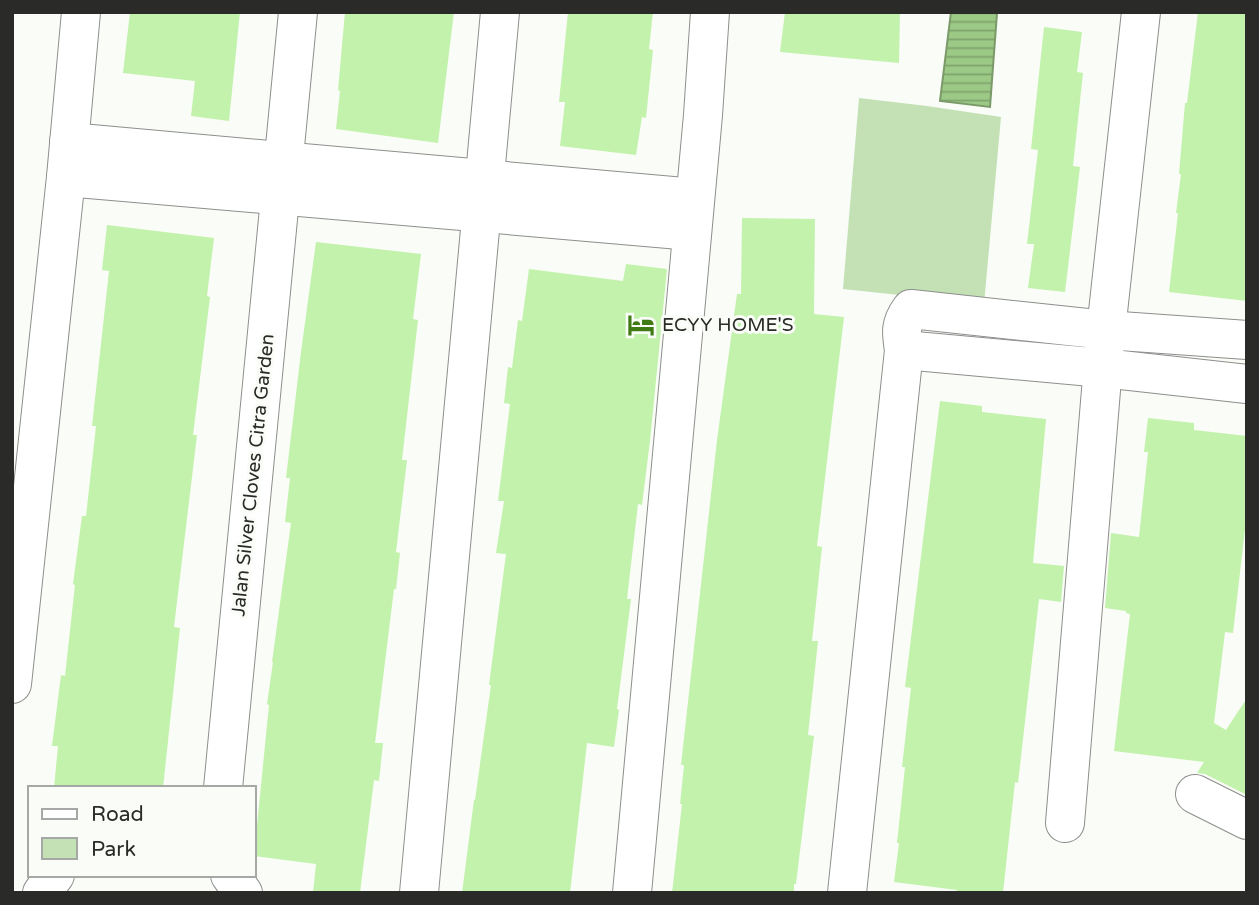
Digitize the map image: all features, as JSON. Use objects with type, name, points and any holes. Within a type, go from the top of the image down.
[{"type":"street","points":[[12,684],[81,12]]},
{"type":"street","name":"Jalan Silver Cloves Citra Garden","points":[[223,786],[298,12]]},
{"type":"street","points":[[419,893],[500,12]]},
{"type":"street","points":[[632,893],[703,115],[710,12]]},
{"type":"street","points":[[1065,823],[1106,330],[1141,12]]},
{"type":"street","points":[[67,160],[693,214]]},
{"type":"street","points":[[847,893],[904,350],[902,326],[911,309],[1106,330],[1247,340]]},
{"type":"street","points":[[904,350],[1247,384]]},
{"type":"street","points":[[1195,794],[1247,820]]},
{"type":"street","points":[[42,893],[54,877]]},
{"type":"street","points":[[231,877],[243,893]]},
{"type":"green space","points":[[859,98],[1001,117],[984,304],[843,289]]},
{"type":"shaded area","points":[[951,12],[997,13],[990,107],[940,101]]},
{"type":"building","points":[[130,12],[240,12],[229,121],[191,116],[195,81],[123,73]]},
{"type":"building","points":[[345,12],[454,12],[438,143],[336,129]]},
{"type":"building","points":[[568,12],[653,12],[649,49],[653,50],[646,118],[642,117],[636,155],[560,146],[565,102],[559,102]]},
{"type":"building","points":[[785,12],[900,12],[899,63],[780,52]]},
{"type":"building","points":[[1198,12],[1247,12],[1247,301],[1169,292],[1178,213],[1185,103]]},
{"type":"building","points":[[1044,27],[1082,32],[1077,72],[1083,73],[1073,166],[1080,167],[1065,292],[1028,288],[1034,244],[1027,244],[1038,150],[1031,149]]},
{"type":"building","points":[[742,218],[815,219],[814,314],[844,317],[817,546],[822,547],[812,641],[818,641],[808,735],[814,736],[794,893],[672,893],[682,804],[684,765],[681,765],[717,440],[737,294],[741,294]]},
{"type":"building","points":[[107,225],[214,238],[207,296],[210,297],[193,435],[197,435],[174,627],[180,628],[163,786],[54,786],[58,746],[52,746],[61,675],[65,676],[73,584],[82,516],[86,516],[96,426],[92,426],[109,271],[102,270]]},
{"type":"building","points":[[316,242],[421,254],[413,319],[418,320],[402,460],[407,460],[396,552],[400,553],[375,743],[383,743],[379,781],[374,780],[360,893],[313,893],[316,864],[256,856],[267,704],[291,523],[285,522],[290,478],[286,478]]},
{"type":"building","points":[[626,264],[667,269],[650,441],[642,505],[638,504],[627,599],[631,599],[614,747],[587,743],[570,893],[462,893],[506,554],[496,553],[504,501],[498,501],[510,404],[504,403],[508,367],[512,368],[518,320],[522,321],[529,269],[623,281]]},
{"type":"building","points":[[940,401],[982,406],[982,412],[1046,419],[1033,563],[1064,566],[1061,602],[1039,599],[1003,893],[956,893],[957,890],[894,882],[911,688],[905,687]]},
{"type":"building","points":[[1148,418],[1194,423],[1194,430],[1247,436],[1247,512],[1233,633],[1225,632],[1214,723],[1226,730],[1247,698],[1247,795],[1205,774],[1197,773],[1204,762],[1114,751],[1130,614],[1105,608],[1111,533],[1139,537],[1148,452],[1144,452]]},
{"type":"place","name":"ECYY HOME'S","points":[[641,325]]}]
